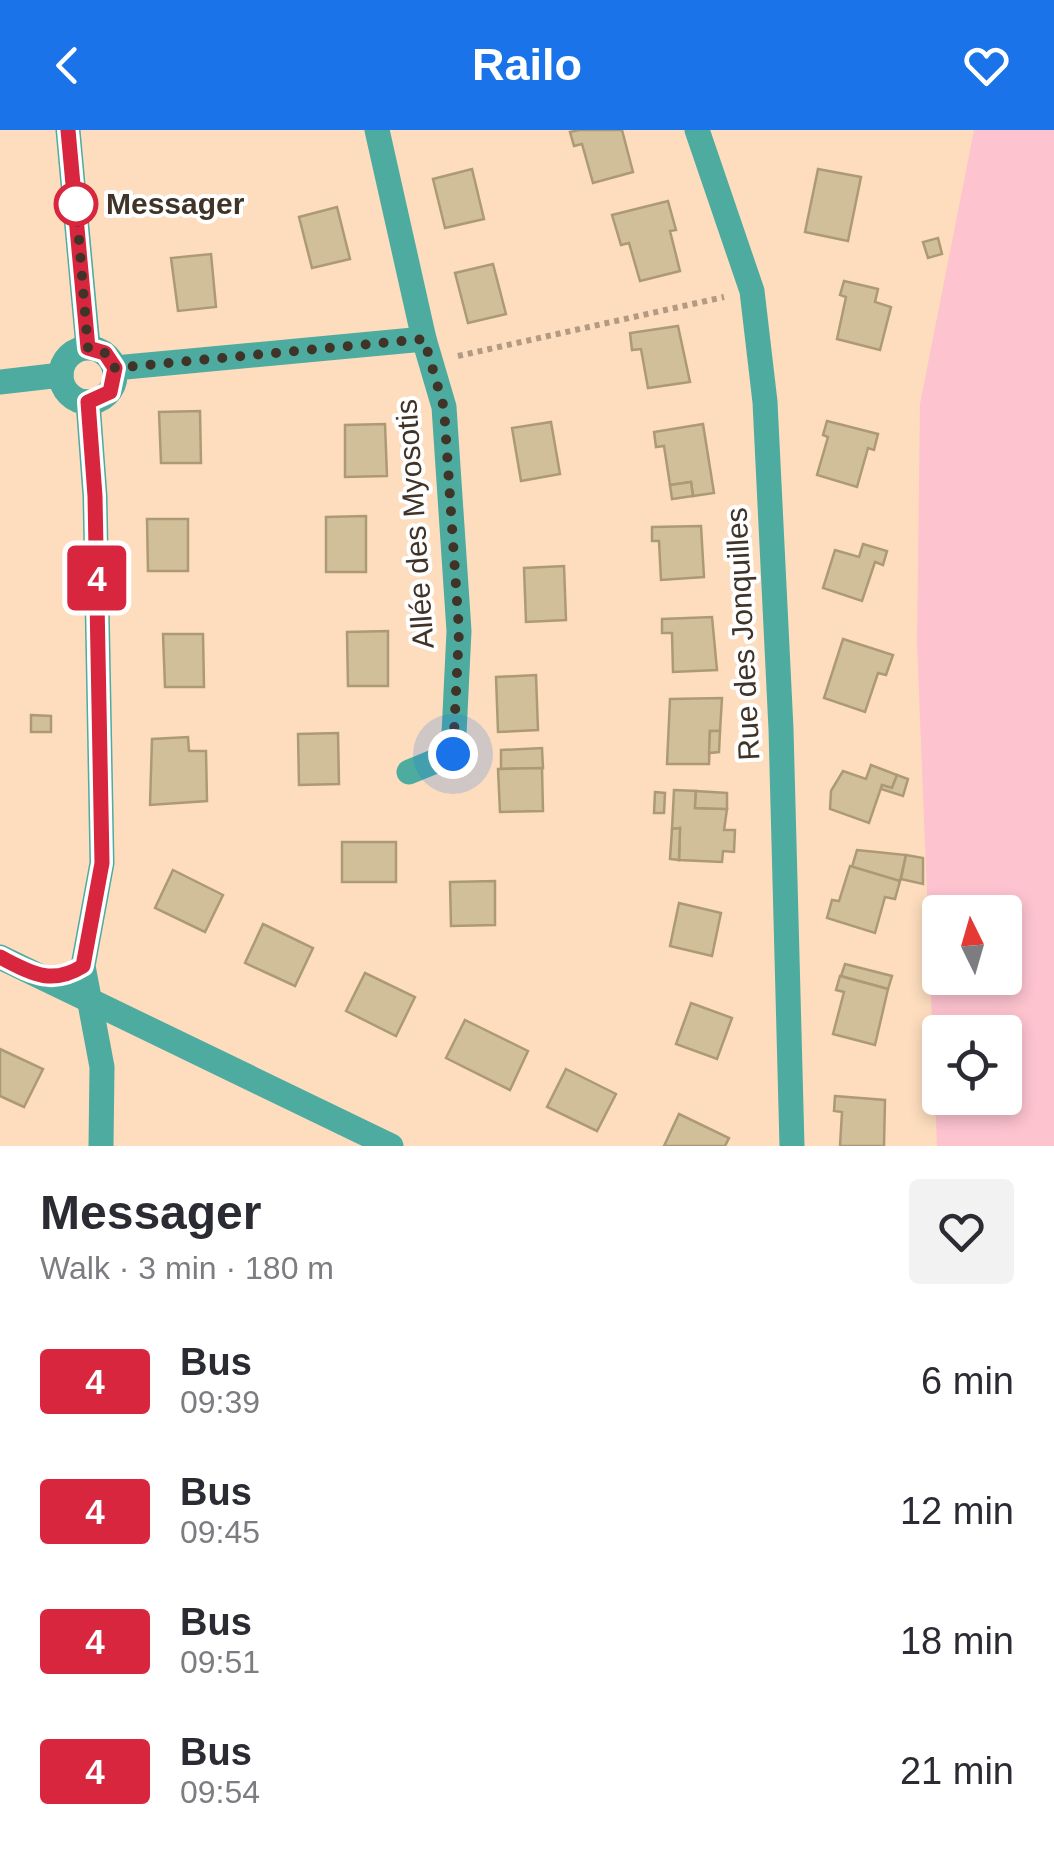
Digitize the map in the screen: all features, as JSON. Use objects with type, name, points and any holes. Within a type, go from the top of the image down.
[{"type":"street","points":[[68,130],[88,348]]},
{"type":"street","name":"Allée des Myosotis","points":[[377,130],[444,408],[459,631],[453,754],[410,772]]},
{"type":"street","name":"Rue des Jonquilles","points":[[697,130],[752,291],[765,402],[780,710],[792,1146]]},
{"type":"street","points":[[88,348],[105,353],[115,368],[110,392],[88,402],[69,394],[60,375],[68,356],[88,348]]},
{"type":"street","points":[[115,368],[428,351]]},
{"type":"street","points":[[0,382],[60,375]]},
{"type":"street","points":[[88,402],[95,496],[102,863],[83,966],[102,1068],[101,1146]]},
{"type":"street","points":[[0,957],[391,1146]]},
{"type":"street","points":[[44,979],[68,976],[83,966]]},
{"type":"path","points":[[428,351],[752,291]]},
{"type":"shaded area","points":[[974,130],[1054,130],[1054,1146],[937,1146],[936,1115],[1022,1115],[1022,1015],[932,1015],[931,995],[1022,995],[1022,895],[927,895],[917,643],[920,404]]},
{"type":"building","points":[[622,130],[633,172],[593,183],[582,144],[574,146],[570,132]]},
{"type":"building","points":[[472,169],[484,219],[445,228],[433,179]]},
{"type":"building","points":[[818,169],[861,177],[848,241],[805,232]]},
{"type":"building","points":[[668,201],[676,230],[670,231],[680,271],[640,281],[629,243],[621,245],[612,215]]},
{"type":"building","points":[[337,207],[350,259],[312,268],[299,217]]},
{"type":"building","points":[[938,238],[942,254],[928,258],[923,242]]},
{"type":"building","points":[[211,254],[216,307],[178,311],[171,258]]},
{"type":"building","points":[[493,264],[506,314],[468,323],[455,273]]},
{"type":"building","points":[[844,281],[878,289],[875,302],[891,307],[880,350],[837,339],[846,297],[840,295]]},
{"type":"building","points":[[678,326],[690,382],[648,388],[641,349],[632,350],[630,333]]},
{"type":"building","points":[[200,411],[201,463],[161,463],[159,412]]},
{"type":"building","points":[[827,421],[878,434],[874,450],[868,448],[857,487],[817,475],[828,437],[823,435]]},
{"type":"building","points":[[551,422],[560,474],[521,481],[512,428]]},
{"type":"building","points":[[385,424],[387,476],[345,477],[345,425]]},
{"type":"building","points":[[703,424],[714,493],[693,496],[691,482],[670,485],[664,446],[656,447],[654,432]]},
{"type":"building","points":[[691,482],[693,496],[672,499],[670,485]]},
{"type":"building","points":[[366,516],[366,572],[326,572],[326,517]]},
{"type":"building","points":[[147,519],[188,519],[188,571],[148,571]]},
{"type":"building","points":[[701,526],[704,577],[661,580],[659,541],[652,541],[652,527]]},
{"type":"building","points":[[863,544],[887,551],[883,565],[875,562],[862,601],[823,588],[835,550],[859,557]]},
{"type":"building","points":[[564,566],[566,620],[526,622],[524,568]]},
{"type":"building","points":[[712,617],[717,670],[673,672],[672,633],[662,633],[662,619]]},
{"type":"building","points":[[388,631],[388,686],[348,686],[347,632]]},
{"type":"building","points":[[163,634],[203,634],[204,687],[165,687]]},
{"type":"building","points":[[843,639],[893,655],[886,675],[878,673],[865,712],[824,698]]},
{"type":"building","points":[[536,675],[538,730],[498,732],[496,677]]},
{"type":"building","points":[[722,698],[720,731],[710,731],[709,764],[667,764],[670,699]]},
{"type":"building","points":[[31,715],[51,716],[51,732],[31,732]]},
{"type":"building","points":[[710,731],[720,731],[719,752],[709,753]]},
{"type":"building","points":[[338,733],[339,784],[299,785],[298,734]]},
{"type":"building","points":[[188,737],[189,751],[206,751],[207,801],[150,805],[152,739]]},
{"type":"building","points":[[542,748],[543,768],[501,769],[501,750]]},
{"type":"building","points":[[871,765],[897,775],[892,788],[882,785],[869,823],[830,809],[831,791],[843,771],[866,779]]},
{"type":"building","points":[[542,768],[543,811],[500,812],[498,769]]},
{"type":"building","points":[[897,775],[908,779],[903,796],[881,789],[882,785],[892,788]]},
{"type":"building","points":[[674,790],[696,791],[695,808],[727,809],[724,830],[735,830],[734,852],[723,851],[722,862],[679,860],[680,828],[672,829]]},
{"type":"building","points":[[696,791],[727,793],[727,809],[695,808]]},
{"type":"building","points":[[655,792],[665,793],[664,813],[654,813]]},
{"type":"building","points":[[680,828],[679,860],[670,859],[672,829]]},
{"type":"building","points":[[342,842],[396,842],[396,882],[342,882]]},
{"type":"building","points":[[857,850],[906,855],[900,881],[852,867]]},
{"type":"building","points":[[906,855],[923,858],[923,884],[901,879]]},
{"type":"building","points":[[850,866],[900,881],[895,899],[885,897],[875,933],[827,918],[832,900],[839,901]]},
{"type":"building","points":[[173,870],[223,895],[205,932],[155,908]]},
{"type":"building","points":[[495,881],[495,925],[451,926],[450,882]]},
{"type":"building","points":[[679,903],[721,913],[712,956],[670,946]]},
{"type":"building","points":[[263,924],[313,948],[295,986],[245,963]]},
{"type":"building","points":[[845,964],[892,976],[888,989],[841,976]]},
{"type":"building","points":[[365,973],[415,997],[396,1036],[346,1011]]},
{"type":"building","points":[[840,976],[888,989],[875,1045],[833,1034],[844,992],[836,990]]},
{"type":"building","points":[[691,1003],[732,1018],[717,1059],[676,1044]]},
{"type":"building","points":[[465,1020],[528,1051],[510,1090],[446,1058]]},
{"type":"building","points":[[0,1049],[43,1069],[24,1107],[0,1096]]},
{"type":"building","points":[[566,1069],[616,1094],[597,1131],[547,1107]]},
{"type":"building","points":[[835,1096],[885,1100],[884,1146],[840,1146],[842,1112],[834,1111]]},
{"type":"building","points":[[679,1114],[729,1138],[725,1146],[664,1146]]},
{"type":"bus line","name":"4","points":[[0,957],[44,979],[68,976],[83,966],[102,863],[95,496],[88,402],[110,392],[115,368],[105,353],[88,348],[68,130]]},
{"type":"place","name":"Messager","points":[[76,204]]},
{"type":"route","points":[[76,204],[88,348],[105,353],[115,368],[424,339],[444,408],[459,631],[453,754]]}]
